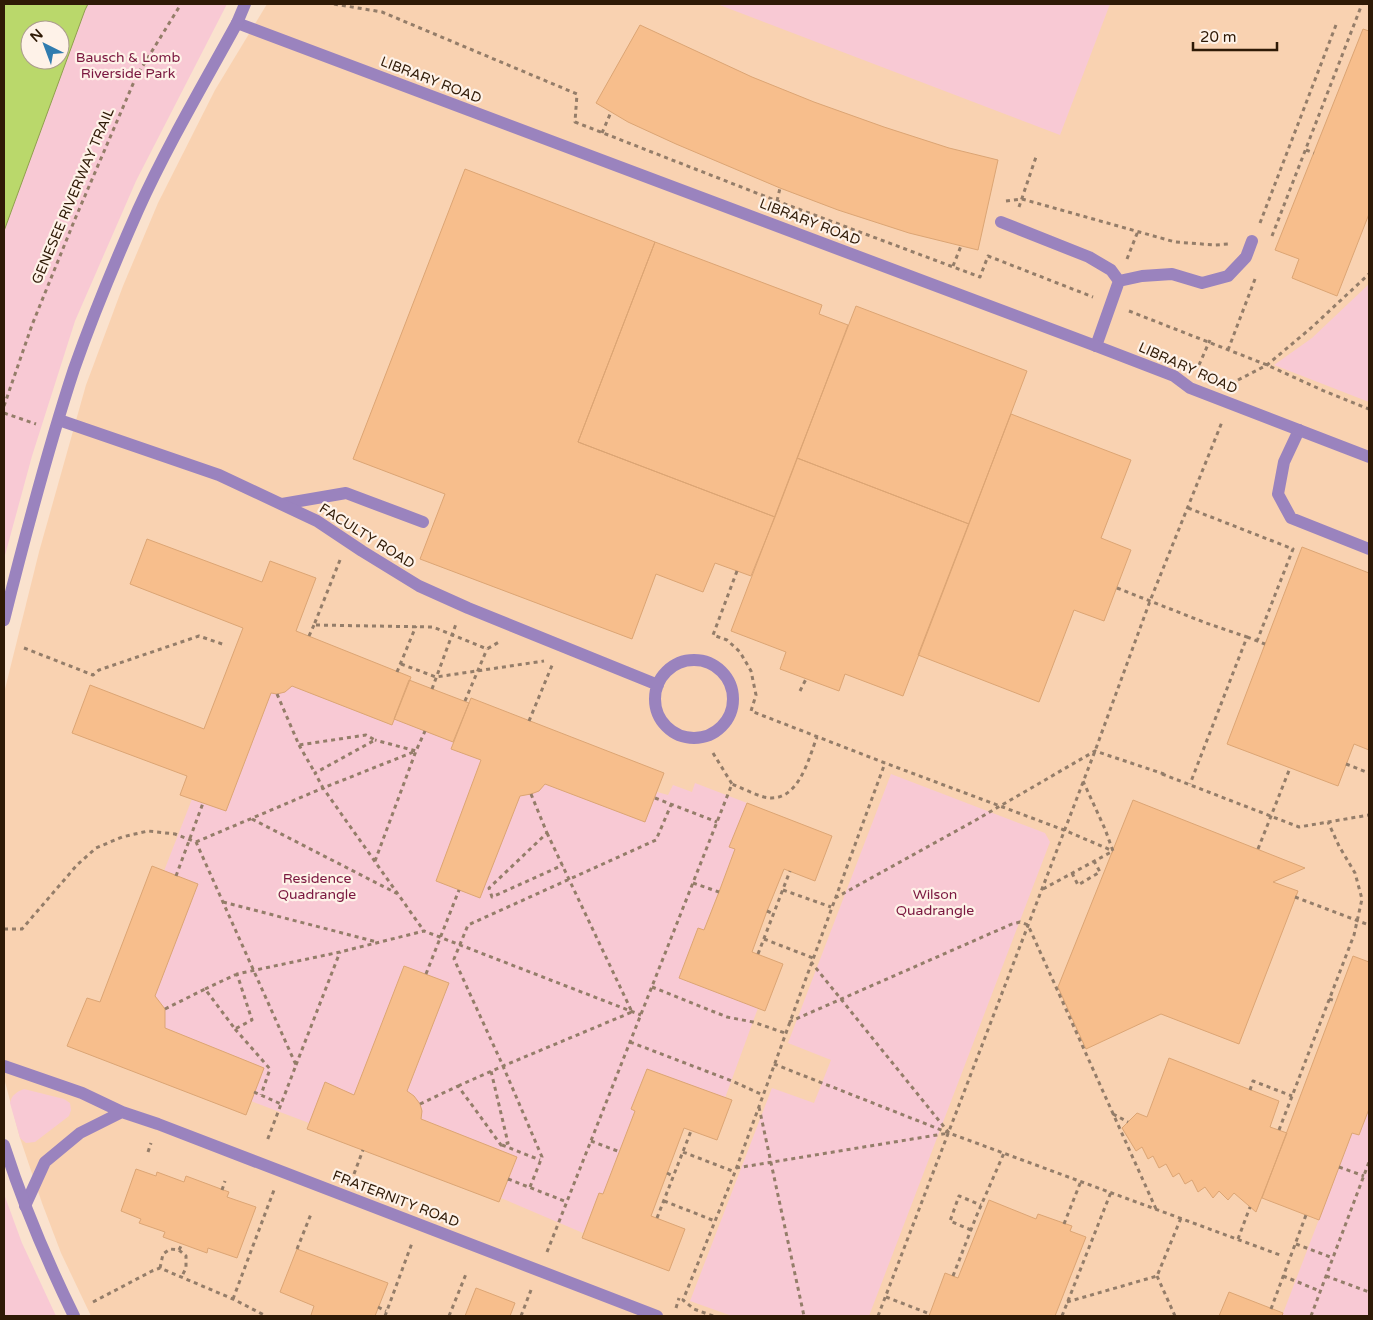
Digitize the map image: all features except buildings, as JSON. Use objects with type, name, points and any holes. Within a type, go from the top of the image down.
[{"type":"street","points":[[4,620],[26,534],[59,420],[90,326],[138,208],[237,23],[245,4]]},
{"type":"street","points":[[237,23],[251,4]]},
{"type":"street","name":"LIBRARY ROAD","points":[[237,23],[1174,376],[1190,388],[1227,409],[1299,430],[1369,457]]},
{"type":"street","points":[[1007,224],[1089,257],[1111,270],[1119,281]]},
{"type":"street","points":[[1119,281],[1142,276],[1172,274],[1202,283],[1228,276],[1246,257],[1252,241]]},
{"type":"street","points":[[1096,346],[1119,281]]},
{"type":"street","name":"FACULTY ROAD","points":[[59,420],[219,475],[317,521],[418,586],[658,685]]},
{"type":"street","points":[[1299,430],[1284,462],[1278,494],[1291,518],[1369,549]]},
{"type":"street","points":[[282,504],[346,494],[423,522]]},
{"type":"street","points":[[689,660],[701,660],[713,664],[723,672],[730,682],[734,694],[733,707],[720,729],[708,736],[695,738],[682,736],[670,730],[661,720],[656,707],[655,694],[658,685],[667,671],[677,664],[689,660]]},
{"type":"street","name":"FRATERNITY ROAD","points":[[4,1066],[82,1093],[122,1112],[158,1124],[657,1316]]},
{"type":"street","points":[[25,1206],[45,1162],[80,1133],[122,1112]]},
{"type":"street","points":[[4,1145],[25,1206],[56,1280],[74,1316]]},
{"type":"path","name":"GENESEE RIVERWAY TRAIL","points":[[4,406],[39,307],[136,77],[181,4]]},
{"type":"path","points":[[334,4],[382,12],[577,94],[575,122],[777,201],[980,277],[988,256],[1101,300]]},
{"type":"path","points":[[1270,241],[1362,4]]},
{"type":"path","points":[[1022,199],[1175,242],[1215,245],[1252,241],[1336,25]]},
{"type":"path","points":[[602,133],[611,112]]},
{"type":"path","points":[[1306,150],[1314,153]]},
{"type":"path","points":[[1007,224],[1022,199],[1037,154]]},
{"type":"path","points":[[777,201],[780,188]]},
{"type":"path","points":[[1130,253],[1138,231]]},
{"type":"path","points":[[954,266],[961,246]]},
{"type":"path","points":[[1238,380],[1268,365],[1369,274]]},
{"type":"path","points":[[1228,350],[1256,277]]},
{"type":"path","points":[[1122,308],[1268,365],[1369,409]]},
{"type":"path","points":[[1199,365],[1209,341]]},
{"type":"path","points":[[878,1316],[1095,751],[1150,601],[1227,409]]},
{"type":"path","points":[[4,413],[40,425]]},
{"type":"path","points":[[1188,508],[1293,549],[1257,641]]},
{"type":"path","points":[[309,636],[342,555]]},
{"type":"path","points":[[737,571],[713,635],[728,640],[740,652],[751,671],[756,695],[751,710],[884,763],[1064,830],[1113,851]]},
{"type":"path","points":[[1117,588],[1265,644]]},
{"type":"path","points":[[432,689],[458,621]]},
{"type":"path","points":[[314,625],[433,627],[487,649]]},
{"type":"path","points":[[398,672],[416,626]]},
{"type":"path","points":[[24,648],[94,674],[99,670],[199,636],[225,645]]},
{"type":"path","points":[[1190,784],[1247,637]]},
{"type":"path","points":[[465,701],[487,649],[504,639]]},
{"type":"path","points":[[401,664],[436,677],[554,660],[529,721]]},
{"type":"path","points":[[800,691],[806,678]]},
{"type":"path","points":[[277,694],[299,745],[322,788],[424,931]]},
{"type":"path","points":[[374,861],[425,732]]},
{"type":"path","points":[[299,745],[366,735],[375,740],[416,751]]},
{"type":"path","points":[[713,753],[732,784],[766,797],[782,797],[795,788],[803,775],[817,737]]},
{"type":"path","points":[[315,773],[375,740]]},
{"type":"path","points":[[4,929],[22,929],[77,865],[96,848],[122,837],[148,830],[176,834],[196,842],[322,788],[416,751]]},
{"type":"path","points":[[835,898],[1095,751],[1161,773],[1298,827],[1369,815]]},
{"type":"path","points":[[713,1316],[694,1309],[683,1300],[735,1170],[884,763]]},
{"type":"path","points":[[1346,764],[1369,773]]},
{"type":"path","points":[[1258,849],[1290,768]]},
{"type":"path","points":[[1083,780],[1113,851]]},
{"type":"path","points":[[545,1257],[732,784]]},
{"type":"path","points":[[531,794],[547,833],[632,1012]]},
{"type":"path","points":[[655,798],[717,822]]},
{"type":"path","points":[[176,876],[204,803]]},
{"type":"path","points":[[530,1187],[542,1157],[454,959],[468,925],[656,840],[671,804]]},
{"type":"path","points":[[251,819],[398,894]]},
{"type":"path","points":[[1279,1130],[1354,936],[1362,899],[1355,873],[1339,846],[1328,822]]},
{"type":"path","points":[[547,833],[489,888],[492,897],[563,866]]},
{"type":"path","points":[[196,842],[296,1065]]},
{"type":"path","points":[[1042,889],[1113,851]]},
{"type":"path","points":[[1072,873],[1078,885],[1100,872],[1094,861]]},
{"type":"path","points":[[758,954],[790,871]]},
{"type":"path","points":[[693,883],[719,892]]},
{"type":"path","points":[[426,974],[459,890]]},
{"type":"path","points":[[783,890],[831,907]]},
{"type":"path","points":[[1295,897],[1369,925]]},
{"type":"path","points":[[223,902],[379,942]]},
{"type":"path","points":[[767,911],[774,914]]},
{"type":"path","points":[[789,1022],[1012,924],[1020,922],[1028,926],[1156,1209]]},
{"type":"path","points":[[165,1009],[237,974],[340,952],[424,931],[641,1015]]},
{"type":"path","points":[[764,939],[812,960],[949,1133]]},
{"type":"path","points":[[267,1142],[340,952]]},
{"type":"path","points":[[235,1028],[252,1020],[237,974]]},
{"type":"path","points":[[652,987],[726,1017],[754,1022],[786,1033]]},
{"type":"path","points":[[205,989],[270,1069],[261,1095]]},
{"type":"path","points":[[1329,999],[1336,1001]]},
{"type":"path","points":[[420,1104],[491,1071],[632,1012]]},
{"type":"path","points":[[630,1042],[732,1081],[763,1095]]},
{"type":"path","points":[[774,1064],[949,1133],[1280,1255]]},
{"type":"path","points":[[491,1071],[508,1143],[501,1145]]},
{"type":"path","points":[[1250,1090],[1253,1081],[1292,1096]]},
{"type":"path","points":[[458,1086],[501,1145],[541,1160]]},
{"type":"path","points":[[254,1092],[282,1104]]},
{"type":"path","points":[[758,1106],[804,1316]]},
{"type":"path","points":[[1112,1113],[1128,1122]]},
{"type":"path","points":[[657,1218],[691,1130]]},
{"type":"path","points":[[683,1152],[735,1170],[770,1162],[949,1133]]},
{"type":"path","points":[[591,1141],[620,1152]]},
{"type":"path","points":[[354,1174],[363,1150]]},
{"type":"path","points":[[953,1276],[1004,1153]]},
{"type":"path","points":[[1311,1316],[1369,1162]]},
{"type":"path","points":[[1339,1167],[1364,1176]]},
{"type":"path","points":[[667,1173],[674,1176]]},
{"type":"path","points":[[508,1179],[566,1202]]},
{"type":"path","points":[[222,1190],[225,1181]]},
{"type":"path","points":[[1064,1224],[1081,1181]]},
{"type":"path","points":[[233,1299],[275,1185]]},
{"type":"path","points":[[1062,1316],[1111,1192]]},
{"type":"path","points":[[971,1230],[950,1221],[960,1196],[981,1205]]},
{"type":"path","points":[[664,1201],[715,1221]]},
{"type":"path","points":[[1238,1239],[1250,1207]]},
{"type":"path","points":[[297,1249],[311,1214]]},
{"type":"path","points":[[1271,1308],[1306,1215]]},
{"type":"path","points":[[1175,1316],[1157,1276],[1181,1218]]},
{"type":"path","points":[[385,1316],[414,1238]]},
{"type":"path","points":[[179,1250],[182,1244]]},
{"type":"path","points":[[1296,1244],[1333,1258]]},
{"type":"path","points":[[160,1268],[163,1254],[170,1249],[179,1250],[186,1256],[186,1268],[182,1276]]},
{"type":"path","points":[[93,1302],[160,1268],[233,1299],[266,1316]]},
{"type":"path","points":[[449,1316],[466,1274]]},
{"type":"path","points":[[1067,1302],[1157,1276]]},
{"type":"path","points":[[1283,1276],[1320,1291]]},
{"type":"path","points":[[1326,1276],[1369,1292]]},
{"type":"path","points":[[521,1316],[533,1284]]},
{"type":"path","points":[[886,1296],[930,1314]]},
{"type":"path","points":[[676,1308],[679,1298]]},
{"type":"path","points":[[378,1307],[386,1311]]},
{"type":"shaded area","points":[[4,4],[88,4],[70,51],[70,20],[20,20],[20,70],[63,70],[4,231]]},
{"type":"shaded area","points":[[267,4],[1369,4],[1369,1316],[91,1316],[61,1253],[42,1203],[20,1138],[4,1078],[4,693],[39,552],[86,385],[123,286],[158,203],[215,90]]},
{"type":"green space","name":"Bausch & Lomb Riverside Park","points":[[88,4],[227,4],[136,181],[75,321],[32,456],[4,559],[4,231],[63,70],[70,70],[70,51]]},
{"type":"green space","points":[[717,4],[1110,4],[1060,135]]},
{"type":"green space","points":[[1369,284],[1369,402],[1274,365],[1312,338]]},
{"type":"green space","name":"Residence Quadrangle","points":[[292,686],[391,725],[394,719],[453,742],[452,749],[481,760],[436,881],[480,897],[520,796],[534,793],[545,784],[645,822],[657,792],[668,795],[673,785],[692,792],[695,783],[747,803],[730,847],[735,849],[704,930],[698,928],[679,978],[758,1008],[725,1098],[647,1069],[631,1109],[635,1111],[604,1194],[599,1193],[583,1233],[501,1198],[517,1157],[421,1119],[419,1103],[407,1091],[449,983],[404,966],[354,1095],[325,1082],[309,1123],[251,1101],[264,1068],[165,1028],[165,1009],[155,996],[197,884],[164,871],[192,799],[226,811],[271,693],[280,693]]},
{"type":"green space","name":"Wilson Quadrangle","points":[[891,774],[1045,833],[1050,842],[869,1316],[732,1316],[690,1301],[772,1088],[814,1103],[831,1060],[788,1043]]},
{"type":"green space","points":[[24,1089],[64,1099],[70,1103],[71,1110],[69,1116],[35,1142],[26,1143],[20,1138],[10,1103],[15,1094]]},
{"type":"green space","points":[[1369,1109],[1369,1316],[1282,1316],[1352,1133],[1359,1135]]},
{"type":"green space","points":[[4,1194],[22,1243],[56,1316],[4,1316]]}]
